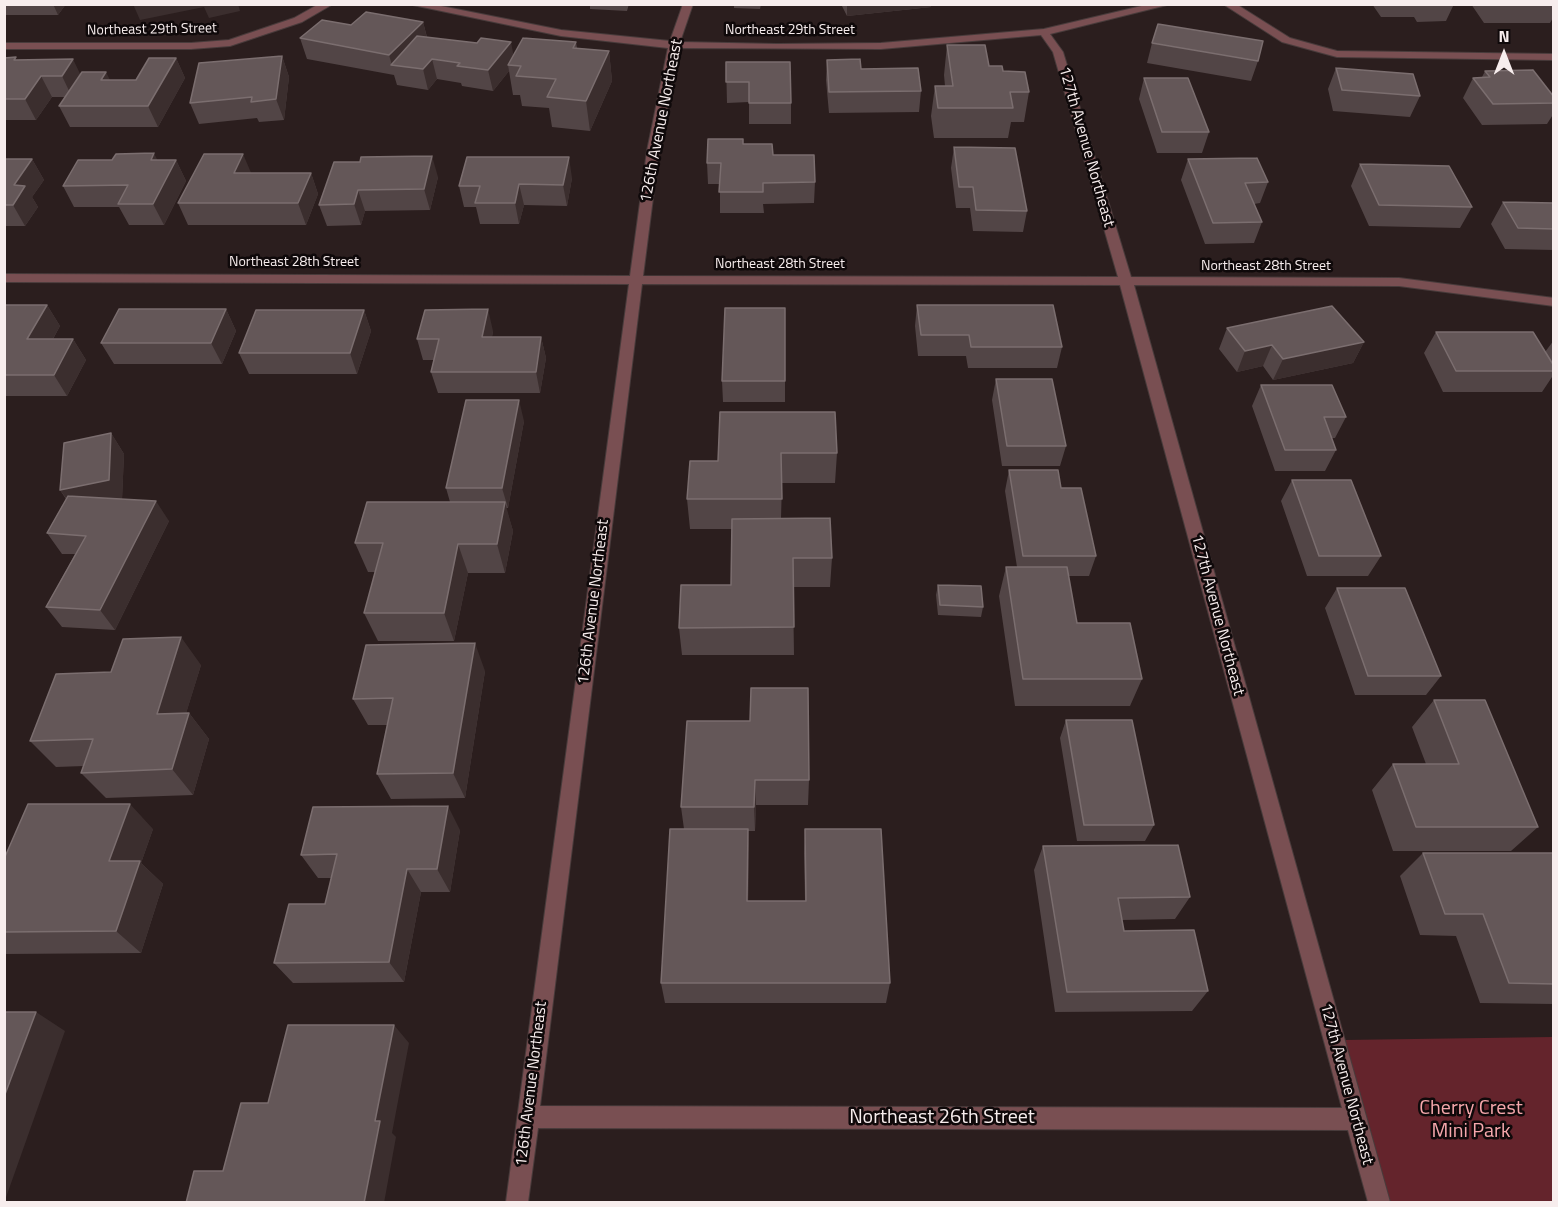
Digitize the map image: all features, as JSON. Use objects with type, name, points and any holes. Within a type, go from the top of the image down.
[{"type":"street","name":"Northeast 29th Street","points":[[4,46],[230,44],[298,20],[328,4]]},
{"type":"street","name":"Northeast 29th Street","points":[[413,4],[561,33],[674,45],[882,46],[1044,32],[1166,4]]},
{"type":"street","name":"126th Avenue Northeast","points":[[517,1203],[653,151],[674,45],[688,4]]},
{"type":"street","points":[[1228,4],[1286,40],[1337,54],[1554,57]]},
{"type":"street","name":"127th Avenue Northeast","points":[[1044,32],[1058,52],[1126,282],[1379,1203]]},
{"type":"street","name":"Northeast 28th Street","points":[[4,278],[1399,282],[1554,302]]},
{"type":"street","name":"Northeast 26th Street","points":[[527,1117],[1356,1119]]},
{"type":"green space","name":"Cherry Crest Mini Park","points":[[1553,1037],[1553,1202],[1390,1202],[1344,1040]]},
{"type":"building","points":[[366,12],[423,22],[389,55],[300,38],[322,20],[351,25]]},
{"type":"building","points":[[1158,24],[1263,41],[1258,61],[1152,43]]},
{"type":"building","points":[[417,36],[477,43],[481,38],[511,42],[488,70],[457,66],[460,63],[432,59],[423,69],[391,65]]},
{"type":"building","points":[[523,38],[576,42],[573,48],[609,51],[586,101],[547,97],[556,79],[516,76],[521,66],[508,65]]},
{"type":"building","points":[[947,45],[985,45],[989,66],[1002,66],[1003,71],[1025,72],[1029,92],[1010,92],[1013,108],[938,108],[935,86],[953,86]]},
{"type":"building","points":[[282,56],[276,99],[251,102],[252,97],[190,103],[199,63]]},
{"type":"building","points":[[16,57],[14,60],[73,59],[62,76],[41,76],[25,99],[4,99],[4,58]]},
{"type":"building","points":[[149,58],[176,58],[148,106],[59,106],[82,72],[106,72],[101,80],[136,80]]},
{"type":"building","points":[[860,59],[861,69],[918,68],[921,91],[829,92],[827,60]]},
{"type":"building","points":[[726,62],[790,62],[791,103],[749,103],[749,82],[726,82]]},
{"type":"building","points":[[1336,68],[1413,74],[1420,96],[1342,90]]},
{"type":"building","points":[[1533,70],[1554,97],[1554,103],[1493,104],[1473,78],[1490,77],[1485,71]]},
{"type":"building","points":[[1144,78],[1188,78],[1209,132],[1162,132]]},
{"type":"building","points":[[708,139],[743,139],[743,144],[772,144],[773,155],[814,155],[815,182],[763,183],[763,192],[719,192],[721,163],[707,163]]},
{"type":"building","points":[[954,147],[1015,148],[1027,211],[976,210],[973,187],[959,187]]},
{"type":"building","points":[[154,153],[151,160],[176,160],[153,204],[118,204],[128,185],[63,186],[78,160],[112,160],[116,154]]},
{"type":"building","points":[[204,154],[243,154],[234,173],[311,173],[298,203],[178,203]]},
{"type":"building","points":[[432,156],[424,189],[358,190],[354,204],[319,205],[334,162],[360,162],[361,157]]},
{"type":"building","points":[[467,157],[569,157],[563,185],[519,184],[515,203],[475,203],[480,186],[459,186]]},
{"type":"building","points":[[1257,158],[1268,182],[1245,183],[1262,222],[1213,223],[1188,159]]},
{"type":"building","points":[[4,159],[32,159],[14,185],[25,186],[13,205],[4,205]]},
{"type":"building","points":[[1360,164],[1449,166],[1472,207],[1379,205]]},
{"type":"building","points":[[1503,202],[1554,203],[1554,229],[1518,228]]},
{"type":"building","points":[[4,305],[47,305],[27,339],[73,339],[54,375],[4,375]]},
{"type":"building","points":[[917,305],[1053,305],[1062,347],[971,347],[969,335],[921,335]]},
{"type":"building","points":[[1332,306],[1364,342],[1283,359],[1272,345],[1245,351],[1227,328]]},
{"type":"building","points":[[725,308],[785,308],[785,381],[722,381]]},
{"type":"building","points":[[119,309],[226,309],[211,343],[101,343]]},
{"type":"building","points":[[488,309],[482,337],[541,337],[536,372],[431,372],[439,339],[417,339],[425,310]]},
{"type":"building","points":[[256,310],[364,310],[350,353],[239,353]]},
{"type":"building","points":[[1436,332],[1533,332],[1554,366],[1554,371],[1456,371]]},
{"type":"building","points":[[996,379],[1052,379],[1066,446],[1007,446]]},
{"type":"building","points":[[1261,385],[1332,385],[1346,417],[1324,417],[1336,450],[1285,450]]},
{"type":"building","points":[[466,400],[519,400],[502,488],[446,488]]},
{"type":"building","points":[[720,412],[835,412],[837,453],[781,453],[782,499],[687,499],[690,461],[718,461]]},
{"type":"building","points":[[111,433],[109,480],[60,490],[64,443]]},
{"type":"building","points":[[1009,470],[1058,470],[1061,488],[1081,488],[1096,556],[1023,556]]},
{"type":"building","points":[[1292,480],[1351,480],[1381,556],[1319,556]]},
{"type":"building","points":[[68,496],[156,501],[100,610],[46,607],[86,536],[47,533]]},
{"type":"building","points":[[367,502],[505,502],[497,544],[458,544],[444,613],[364,613],[383,543],[355,543]]},
{"type":"building","points":[[830,518],[832,558],[793,558],[794,627],[679,628],[681,585],[731,585],[732,519]]},
{"type":"building","points":[[1006,567],[1067,567],[1077,623],[1130,623],[1142,679],[1023,679]]},
{"type":"building","points":[[938,585],[981,586],[983,607],[940,605]]},
{"type":"building","points":[[1337,588],[1405,588],[1441,676],[1368,676]]},
{"type":"building","points":[[181,637],[157,714],[189,713],[172,769],[81,773],[93,739],[30,741],[56,674],[111,672],[123,639]]},
{"type":"building","points":[[475,643],[453,773],[377,774],[393,698],[353,699],[366,645]]},
{"type":"building","points":[[751,688],[808,688],[809,780],[755,780],[754,807],[681,807],[687,721],[750,721]]},
{"type":"building","points":[[1434,700],[1485,700],[1538,827],[1416,827],[1393,764],[1459,764]]},
{"type":"building","points":[[1066,720],[1132,720],[1154,825],[1084,825]]},
{"type":"building","points":[[28,804],[130,804],[109,861],[140,861],[116,931],[4,932],[4,859]]},
{"type":"building","points":[[448,806],[437,869],[407,869],[389,962],[274,963],[289,904],[325,904],[337,854],[301,855],[313,807]]},
{"type":"building","points":[[670,829],[748,829],[747,901],[806,901],[805,829],[881,829],[890,983],[661,983]]},
{"type":"building","points":[[1178,845],[1190,897],[1118,898],[1124,931],[1194,930],[1208,991],[1067,992],[1043,846]]},
{"type":"building","points":[[1423,853],[1554,853],[1554,984],[1509,983],[1483,914],[1445,914]]},
{"type":"building","points":[[4,1012],[36,1012],[4,1097]]},
{"type":"building","points":[[288,1025],[394,1025],[375,1121],[380,1121],[364,1203],[186,1203],[194,1171],[223,1171],[241,1103],[268,1103]]}]
